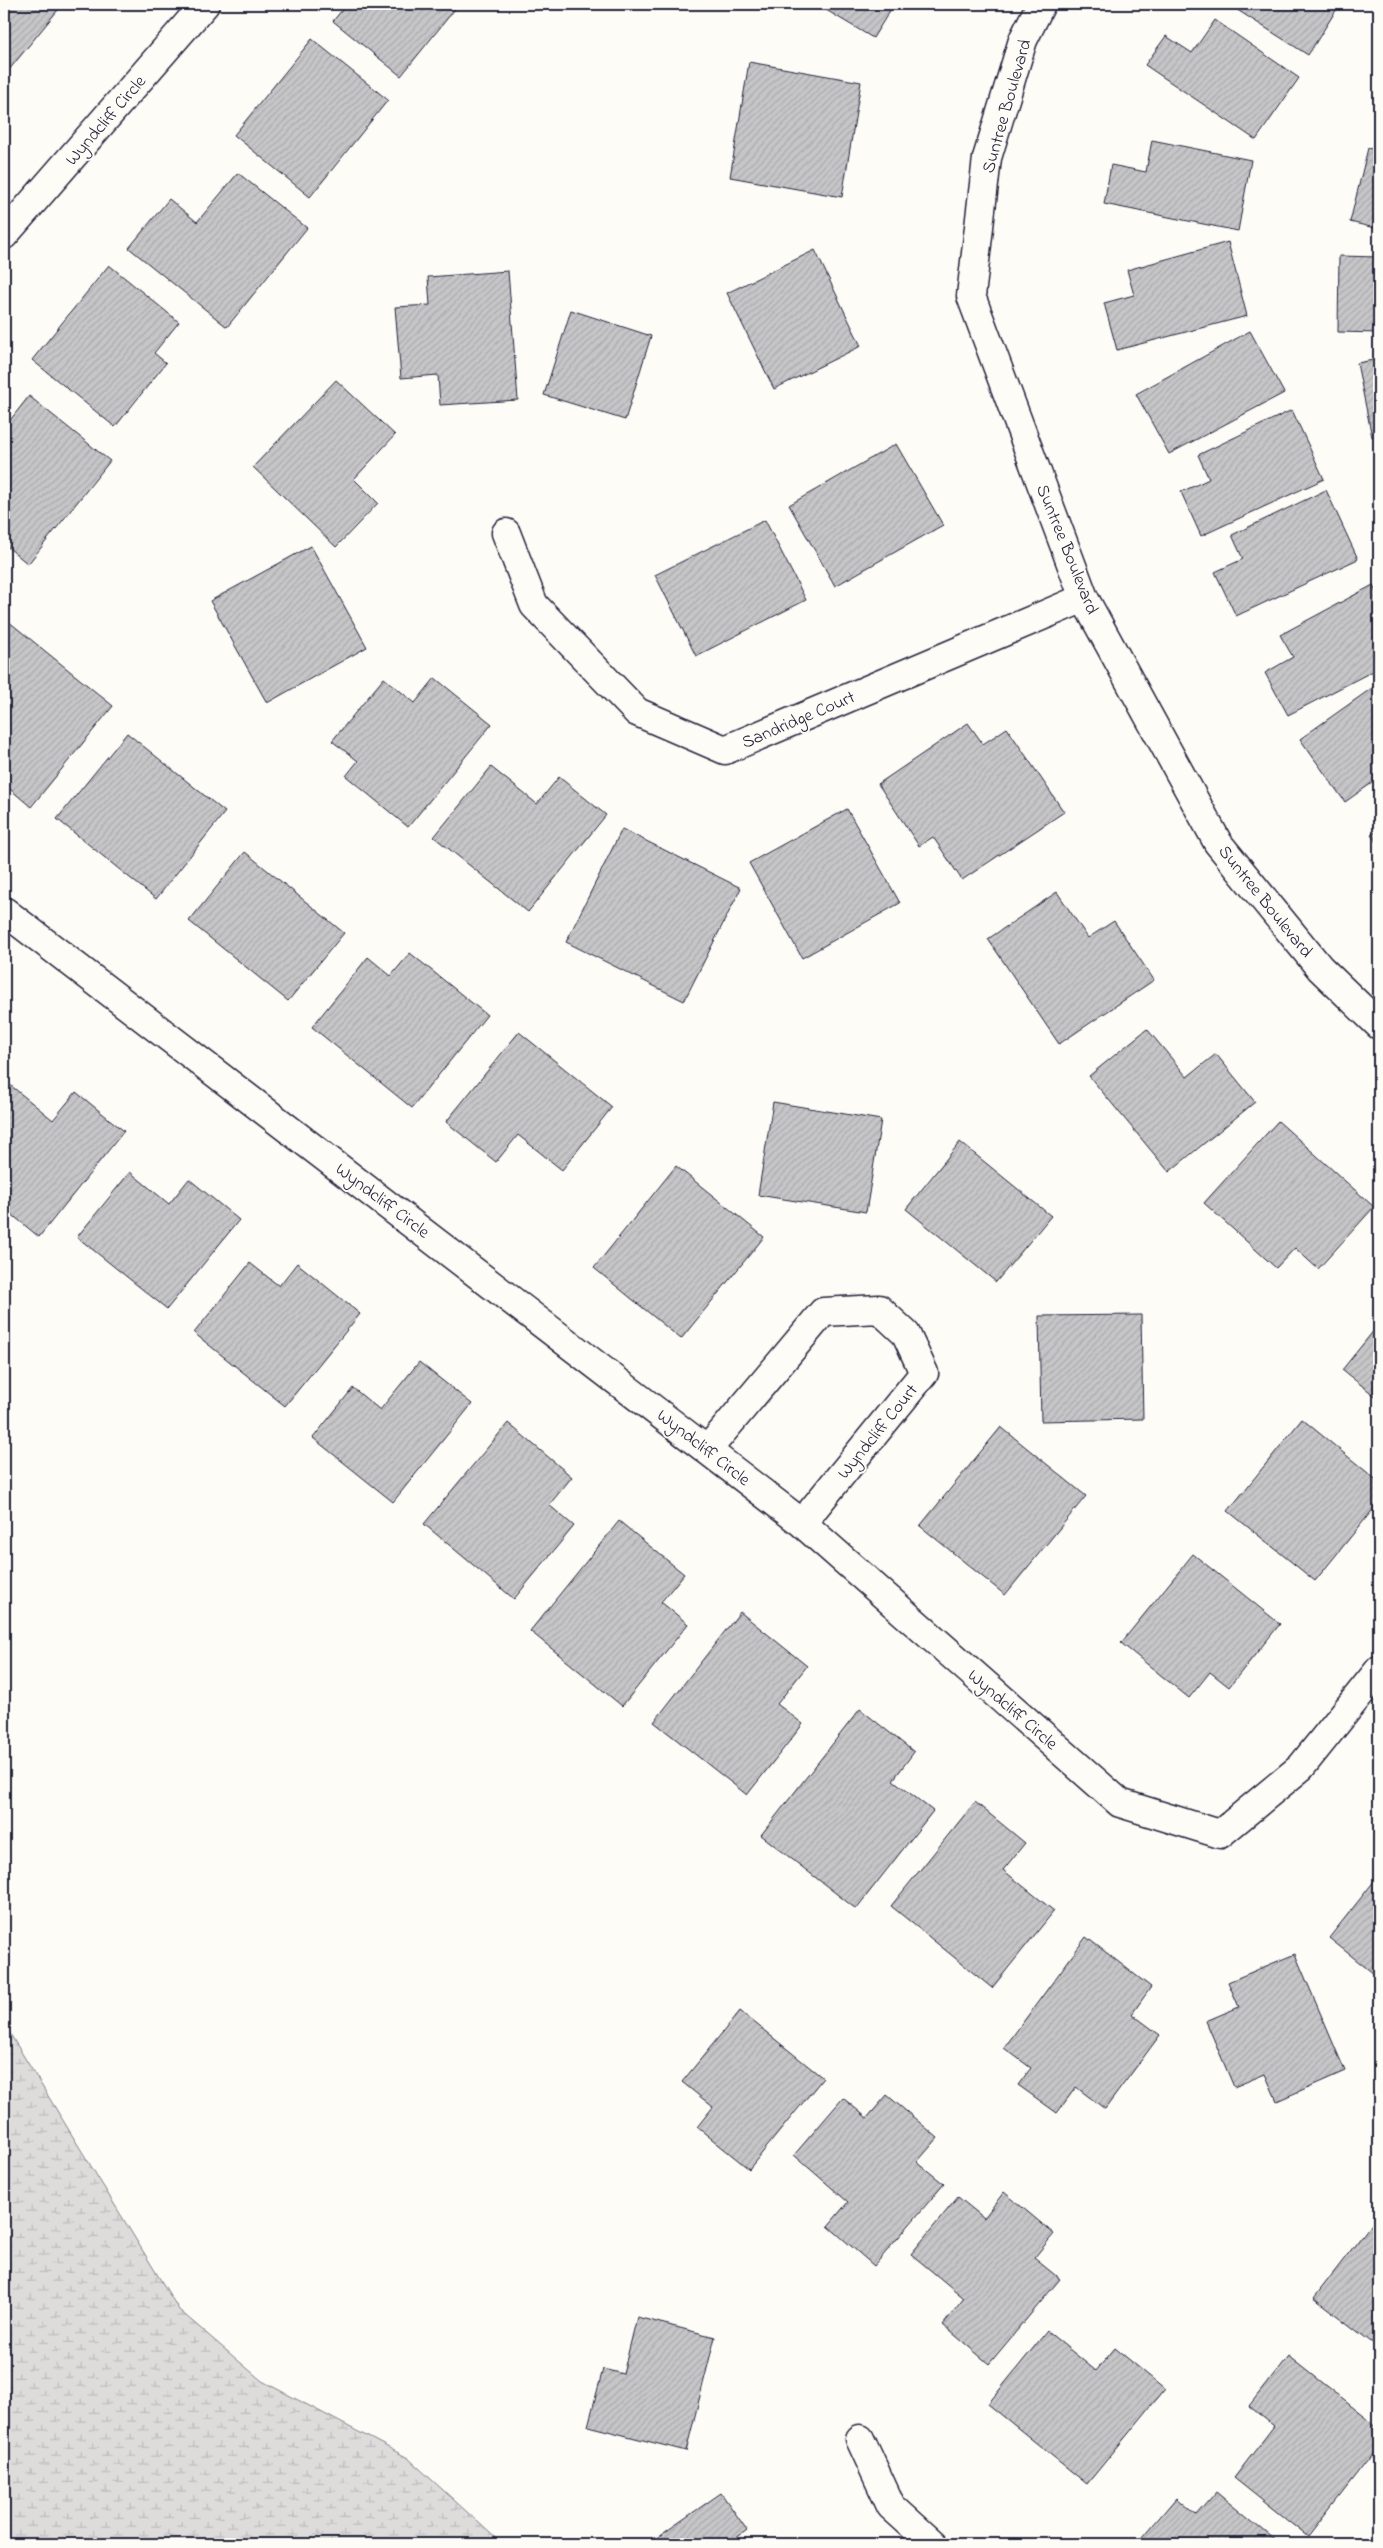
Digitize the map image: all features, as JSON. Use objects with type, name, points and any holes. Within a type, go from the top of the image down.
[{"type":"street","name":"Wyndcliff Circle","points":[[4,235],[205,4]]},
{"type":"street","name":"Suntree Boulevard","points":[[1041,4],[1023,40],[987,158],[971,296],[1084,598],[1218,843],[1320,968],[1379,1025]]},
{"type":"street","name":"Sandridge Court","points":[[506,532],[534,605],[637,712],[725,750],[1084,598]]},
{"type":"street","name":"Wyndcliff Circle","points":[[4,910],[802,1523],[1120,1803],[1220,1834],[1301,1767],[1379,1670]]},
{"type":"street","name":"Wyndcliff Court","points":[[708,1449],[823,1312],[879,1308],[906,1334],[924,1372],[802,1523]]},
{"type":"street","points":[[860,2439],[891,2506],[933,2544]]},
{"type":"green space","points":[[4,2024],[179,2310],[262,2381],[408,2458],[502,2544],[4,2544]]},
{"type":"building","points":[[4,4],[62,5],[4,76]]},
{"type":"building","points":[[347,4],[459,4],[401,76],[333,21]]},
{"type":"building","points":[[816,4],[894,4],[873,38]]},
{"type":"building","points":[[1228,4],[1340,4],[1308,55]]},
{"type":"building","points":[[1215,20],[1299,78],[1256,140],[1145,65],[1166,36],[1192,53]]},
{"type":"building","points":[[312,39],[388,100],[310,197],[234,135]]},
{"type":"building","points":[[749,62],[861,82],[842,197],[730,177]]},
{"type":"building","points":[[1152,140],[1251,160],[1238,231],[1104,204],[1111,165],[1146,172]]},
{"type":"building","points":[[1368,148],[1379,151],[1379,229],[1350,222]]},
{"type":"building","points":[[238,173],[307,228],[227,327],[129,248],[169,199],[197,222]]},
{"type":"building","points":[[1228,242],[1247,316],[1117,350],[1104,303],[1134,295],[1127,270]]},
{"type":"building","points":[[815,250],[861,346],[774,389],[727,293]]},
{"type":"building","points":[[1339,256],[1379,257],[1379,333],[1338,332]]},
{"type":"building","points":[[109,265],[179,322],[154,353],[166,363],[115,427],[32,360]]},
{"type":"building","points":[[508,271],[518,400],[440,405],[438,375],[401,378],[395,307],[430,305],[428,277]]},
{"type":"building","points":[[571,310],[651,336],[625,420],[544,395]]},
{"type":"building","points":[[1250,331],[1284,393],[1169,454],[1136,394]]},
{"type":"building","points":[[1379,359],[1379,436],[1372,437],[1357,363]]},
{"type":"building","points":[[336,380],[395,435],[354,479],[378,503],[336,547],[253,467]]},
{"type":"building","points":[[29,396],[110,461],[28,564],[4,544],[4,428]]},
{"type":"building","points":[[1292,410],[1324,479],[1201,536],[1181,492],[1209,479],[1198,455]]},
{"type":"building","points":[[896,444],[943,525],[835,586],[789,505]]},
{"type":"building","points":[[1326,490],[1358,559],[1236,616],[1215,572],[1243,559],[1232,535]]},
{"type":"building","points":[[765,520],[806,600],[696,656],[655,575]]},
{"type":"building","points":[[311,546],[367,647],[267,703],[210,601]]},
{"type":"building","points":[[1373,585],[1379,598],[1379,668],[1288,715],[1265,673],[1293,657],[1280,635]]},
{"type":"building","points":[[8,621],[113,706],[31,807],[4,784],[4,627]]},
{"type":"building","points":[[384,678],[415,703],[435,678],[492,724],[408,827],[346,776],[358,761],[332,741]]},
{"type":"building","points":[[1379,683],[1379,778],[1345,802],[1300,739]]},
{"type":"building","points":[[968,723],[983,744],[1007,728],[1064,812],[962,880],[933,837],[919,846],[878,784]]},
{"type":"building","points":[[127,733],[225,812],[156,899],[57,819]]},
{"type":"building","points":[[491,767],[537,804],[559,777],[606,815],[528,912],[434,837]]},
{"type":"building","points":[[847,809],[900,903],[802,958],[749,863]]},
{"type":"building","points":[[622,829],[741,888],[684,1001],[566,942]]},
{"type":"building","points":[[1379,829],[1379,846],[1371,835]]},
{"type":"building","points":[[245,852],[344,933],[288,1001],[189,921]]},
{"type":"building","points":[[1057,892],[1088,938],[1114,921],[1154,980],[1059,1044],[988,939]]},
{"type":"building","points":[[410,953],[487,1015],[412,1108],[312,1027],[368,957],[391,976]]},
{"type":"building","points":[[1147,1029],[1187,1077],[1216,1054],[1255,1102],[1169,1172],[1089,1076]]},
{"type":"building","points":[[519,1032],[612,1107],[562,1170],[518,1135],[496,1162],[446,1122]]},
{"type":"building","points":[[4,1080],[53,1120],[76,1092],[124,1131],[39,1237],[4,1208]]},
{"type":"building","points":[[773,1102],[881,1120],[866,1212],[758,1195]]},
{"type":"building","points":[[1278,1121],[1374,1207],[1318,1269],[1295,1248],[1276,1268],[1204,1203]]},
{"type":"building","points":[[960,1142],[1051,1216],[996,1282],[906,1209]]},
{"type":"building","points":[[676,1166],[764,1237],[681,1339],[594,1268]]},
{"type":"building","points":[[130,1172],[169,1204],[189,1179],[239,1220],[167,1309],[77,1237]]},
{"type":"building","points":[[250,1263],[279,1286],[297,1263],[360,1314],[285,1406],[194,1333]]},
{"type":"building","points":[[1141,1315],[1143,1419],[1041,1421],[1039,1316]]},
{"type":"building","points":[[1379,1324],[1379,1399],[1342,1370]]},
{"type":"building","points":[[419,1362],[472,1404],[393,1502],[313,1438],[353,1388],[380,1410]]},
{"type":"building","points":[[1302,1419],[1379,1482],[1379,1502],[1315,1581],[1228,1511]]},
{"type":"building","points":[[508,1423],[572,1477],[549,1505],[574,1526],[514,1599],[424,1524]]},
{"type":"building","points":[[1001,1427],[1086,1496],[1005,1595],[920,1526]]},
{"type":"building","points":[[619,1521],[684,1574],[661,1602],[688,1624],[622,1706],[530,1631]]},
{"type":"building","points":[[1193,1554],[1280,1624],[1229,1687],[1210,1672],[1189,1698],[1121,1643]]},
{"type":"building","points":[[740,1612],[807,1666],[777,1704],[803,1724],[747,1795],[654,1722]]},
{"type":"building","points":[[860,1709],[914,1752],[893,1780],[933,1811],[856,1909],[761,1835]]},
{"type":"building","points":[[975,1802],[1025,1843],[1003,1870],[1054,1911],[992,1988],[891,1906]]},
{"type":"building","points":[[1379,1875],[1379,1978],[1329,1938]]},
{"type":"building","points":[[1086,1937],[1151,1987],[1132,2014],[1160,2035],[1105,2109],[1076,2087],[1057,2113],[1018,2085],[1031,2068],[1004,2048]]},
{"type":"building","points":[[1295,1954],[1345,2071],[1277,2101],[1265,2074],[1234,2087],[1206,2021],[1239,2007],[1228,1982]]},
{"type":"building","points":[[740,2011],[823,2078],[749,2169],[697,2127],[713,2107],[682,2082]]},
{"type":"building","points":[[887,2095],[938,2138],[917,2162],[944,2184],[874,2266],[828,2226],[848,2202],[794,2155],[843,2098],[867,2118]]},
{"type":"building","points":[[1004,2192],[1054,2234],[1034,2258],[1060,2279],[989,2364],[943,2325],[964,2298],[911,2254],[958,2197],[984,2218]]},
{"type":"building","points":[[1379,2214],[1379,2348],[1314,2298]]},
{"type":"building","points":[[637,2317],[715,2337],[686,2451],[588,2426],[603,2369],[623,2374]]},
{"type":"building","points":[[1047,2331],[1096,2371],[1115,2348],[1165,2389],[1087,2484],[988,2404]]},
{"type":"building","points":[[1288,2356],[1379,2428],[1379,2446],[1308,2537],[1234,2478],[1274,2426],[1249,2406]]},
{"type":"building","points":[[1216,2492],[1279,2544],[1137,2544],[1176,2498],[1196,2515]]},
{"type":"building","points":[[721,2493],[747,2530],[728,2544],[648,2544]]}]
